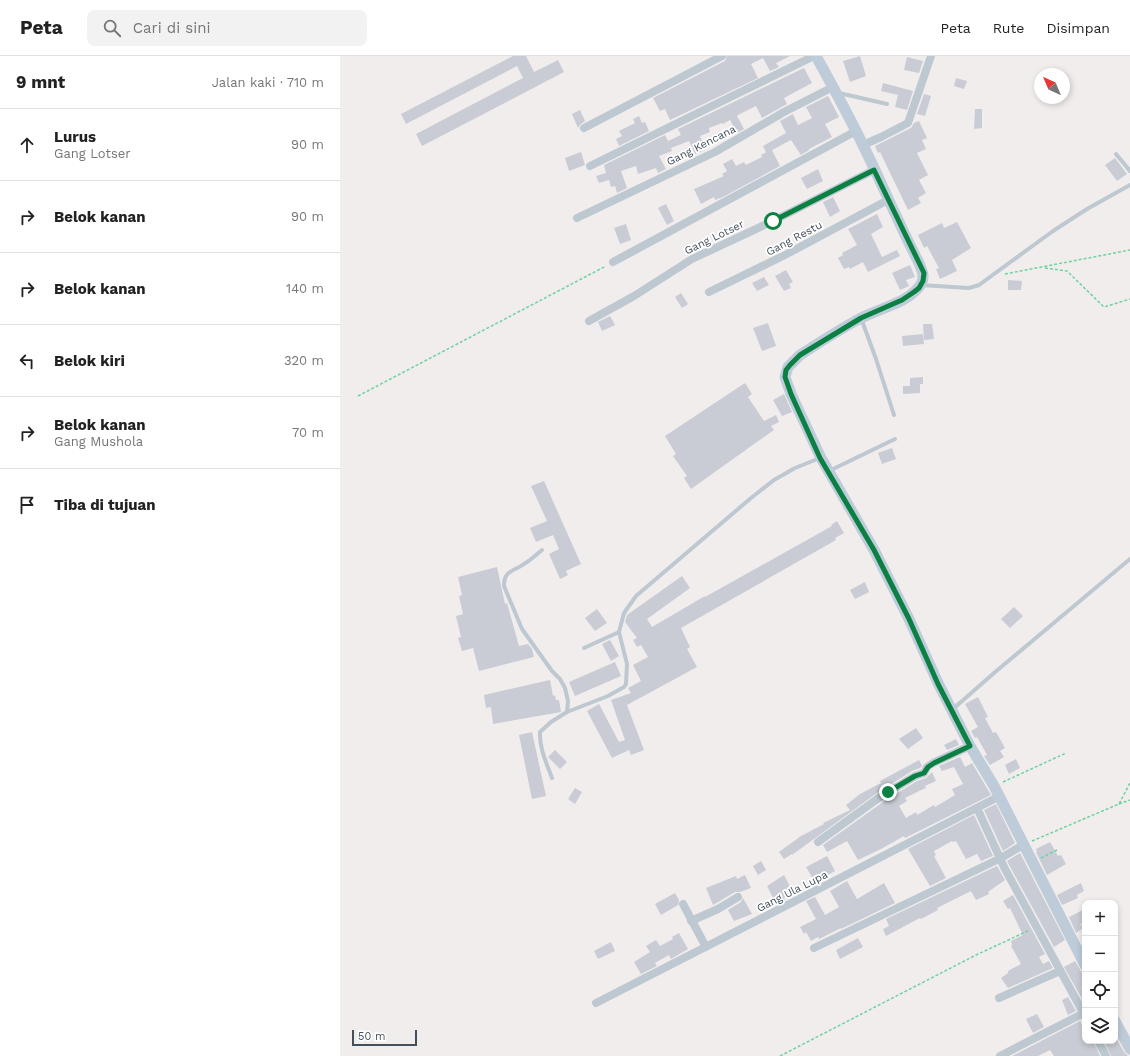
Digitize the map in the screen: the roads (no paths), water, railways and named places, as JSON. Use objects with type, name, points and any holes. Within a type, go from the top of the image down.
[{"type":"main road","points":[[815,56],[835,90],[863,145],[924,273],[924,279],[921,285],[914,292],[902,300],[861,318],[800,355],[790,365],[785,373],[791,394],[820,458],[870,543],[909,619],[938,684],[970,746],[994,786],[998,797],[1082,959]]},
{"type":"main road","points":[[1118,1026],[1130,1048]]},
{"type":"street","points":[[584,128],[722,56]]},
{"type":"street","points":[[590,166],[815,56]]},
{"type":"street","points":[[863,145],[908,123],[932,56]]},
{"type":"street","name":"Gang Kencana","points":[[577,218],[715,152],[784,112],[835,90]]},
{"type":"street","points":[[613,262],[856,131]]},
{"type":"street","name":"Gang Lotser","points":[[590,321],[634,296],[692,259],[773,221],[874,170]]},
{"type":"street","name":"Gang Restu","points":[[709,292],[785,256],[888,200]]},
{"type":"street","points":[[818,842],[880,797],[915,776],[924,773],[928,767],[934,763],[970,746]]},
{"type":"street","name":"Gang Ula Lupa","points":[[596,1003],[998,797]]},
{"type":"street","points":[[977,808],[1007,872],[1082,1010]]},
{"type":"street","points":[[814,948],[1001,858],[1023,845]]},
{"type":"street","points":[[691,921],[718,909],[738,897]]},
{"type":"street","points":[[683,904],[706,947]]},
{"type":"street","points":[[999,998],[1060,971]]},
{"type":"street","points":[[1000,1056],[1082,1015]]},
{"type":"street","points":[[1100,1044],[1106,1056]]},
{"type":"lane","points":[[835,90],[887,104]]},
{"type":"lane","points":[[1116,154],[1130,171]]},
{"type":"lane","points":[[921,285],[969,288],[979,285],[1081,213],[1130,185]]},
{"type":"lane","points":[[861,318],[894,415]]},
{"type":"lane","points":[[828,471],[895,439]]},
{"type":"lane","points":[[552,778],[542,751],[540,732],[551,722],[567,712],[608,696],[624,687],[626,684],[627,664],[618,632],[624,613],[636,596],[774,480],[795,468],[820,458]]},
{"type":"lane","points":[[542,550],[524,565],[509,572],[504,578],[504,586],[522,629],[552,671],[560,679],[565,688],[568,701],[567,712]]},
{"type":"lane","points":[[952,710],[1130,559]]},
{"type":"lane","points":[[584,648],[618,632]]}]
